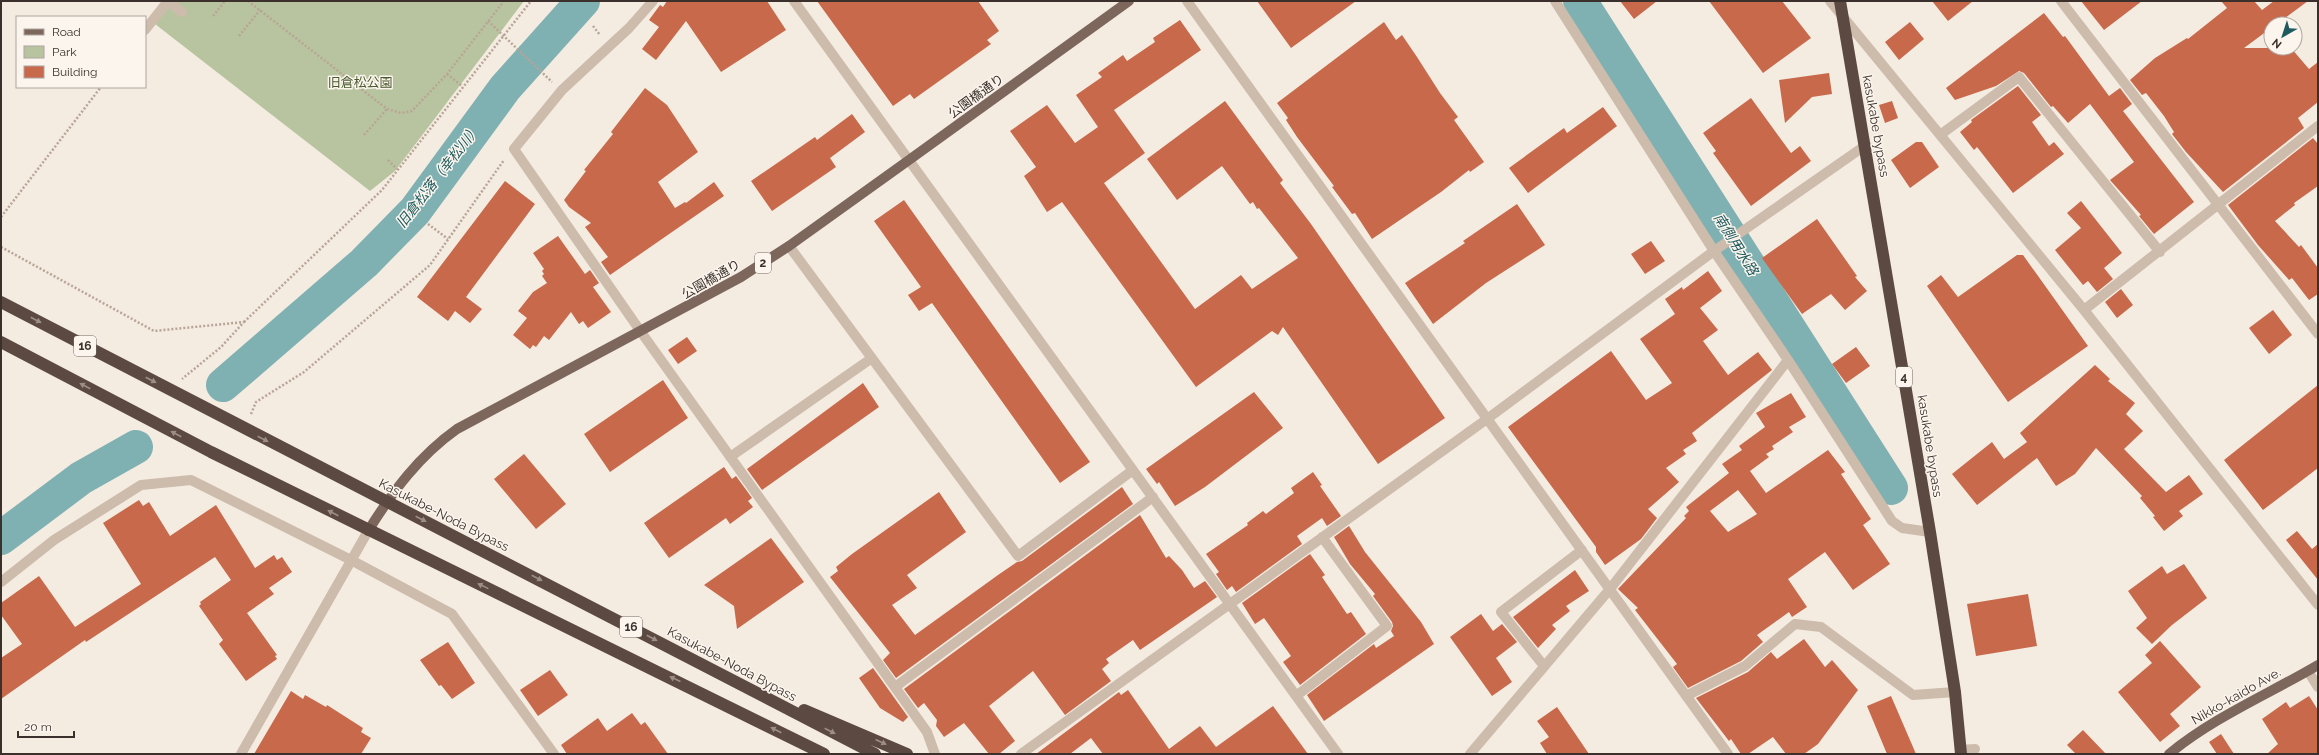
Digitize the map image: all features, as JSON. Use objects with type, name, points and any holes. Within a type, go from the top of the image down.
[{"type":"highway","name":"kasukabe bypass","points":[[1840,1],[1866,145],[1930,532],[1955,692],[1960,752]]},
{"type":"highway","name":"Kasukabe-Noda Bypass","points":[[1,302],[386,502],[533,575],[729,679],[875,754]]},
{"type":"highway","name":"16","points":[[1,342],[210,452],[710,696],[824,754]]},
{"type":"highway","name":"16","points":[[729,679],[907,754]]},
{"type":"main road","name":"公園橋通り","points":[[368,530],[386,502],[434,446],[458,429],[641,332],[742,276],[789,246],[1129,1]]},
{"type":"main road","name":"Nikko-kaido Ave.","points":[[2169,754],[2185,741],[2240,706],[2318,665]]},
{"type":"street","points":[[146,29],[168,1],[182,12]]},
{"type":"street","points":[[653,1],[629,28],[562,90],[514,149],[641,332],[927,732],[935,754]]},
{"type":"street","points":[[794,1],[1338,754]]},
{"type":"street","points":[[1187,1],[1728,754]]},
{"type":"street","points":[[1555,1],[1714,251],[1788,360],[1892,521],[1902,528],[1930,532]]},
{"type":"street","points":[[1830,1],[2084,310],[2318,605]]},
{"type":"street","points":[[2063,2],[2318,334]]},
{"type":"street","points":[[1940,135],[2019,77],[2160,252]]},
{"type":"street","points":[[2084,310],[2220,206],[2318,126]]},
{"type":"street","points":[[1021,754],[1487,419],[1714,251],[1866,145]]},
{"type":"street","points":[[789,246],[1018,556],[1132,470]]},
{"type":"street","points":[[730,457],[872,358]]},
{"type":"street","points":[[1470,754],[1610,589],[1788,360]]},
{"type":"street","points":[[1,582],[54,540],[141,485],[191,480],[351,560],[452,614],[554,754]]},
{"type":"street","points":[[895,687],[1153,497]]},
{"type":"street","points":[[241,754],[368,530]]},
{"type":"street","points":[[1296,696],[1387,626],[1322,537]]},
{"type":"street","points":[[1544,666],[1501,612],[1582,550]]},
{"type":"street","points":[[1686,696],[1745,666],[1794,624],[1821,627],[1914,695],[1955,692]]},
{"type":"street","points":[[2308,671],[2318,687]]},
{"type":"street","points":[[1960,752],[1975,749]]},
{"type":"path","points":[[213,16],[225,1]]},
{"type":"path","points":[[248,1],[387,108],[401,113],[412,111],[447,74],[504,1]]},
{"type":"path","points":[[169,390],[221,347],[244,322],[382,190],[502,34],[531,1]]},
{"type":"path","points":[[238,36],[260,10]]},
{"type":"path","points":[[488,21],[549,80]]},
{"type":"path","points":[[447,74],[462,86]]},
{"type":"path","points":[[1,217],[100,88]]},
{"type":"path","points":[[364,135],[387,108]]},
{"type":"path","points":[[244,429],[256,402],[304,372],[430,265],[501,164],[514,149]]},
{"type":"path","points":[[388,160],[397,169]]},
{"type":"path","points":[[428,224],[448,239]]},
{"type":"path","points":[[1,247],[154,330],[244,322]]},
{"type":"green space","name":"旧倉松公園","points":[[174,1],[524,1],[395,171],[370,191],[155,24]]},
{"type":"building","points":[[667,1],[767,1],[786,30],[721,72],[686,21],[656,60],[642,49],[659,27],[649,20],[660,5],[663,7]]},
{"type":"building","points":[[817,1],[978,1],[999,31],[987,40],[991,44],[914,99],[910,94],[893,106]]},
{"type":"building","points":[[1257,1],[1356,1],[1291,48]]},
{"type":"building","points":[[1620,1],[1657,1],[1634,19]]},
{"type":"building","points":[[1709,1],[1782,1],[1811,38],[1763,73]]},
{"type":"building","points":[[1932,1],[1973,1],[1948,21]]},
{"type":"building","points":[[2081,1],[2142,1],[2104,30]]},
{"type":"building","points":[[2221,1],[2254,1],[2262,10],[2274,1],[2308,1],[2288,16],[2263,16],[2263,34],[2244,48],[2263,48],[2263,56],[2298,56],[2309,69],[2318,62],[2318,102],[2298,118],[2304,128],[2223,192],[2186,152],[2172,134],[2174,132],[2164,116],[2146,93],[2142,95],[2130,80],[2155,58],[2187,38],[2188,39],[2227,8]]},
{"type":"building","points":[[2044,13],[2063,37],[2065,36],[2109,96],[2120,88],[2132,104],[2123,111],[2194,202],[2154,234],[2139,216],[2141,215],[2110,180],[2134,162],[2090,104],[2068,123],[2053,106],[2051,107],[2024,73],[2019,71],[1996,86],[1955,100],[1946,88]]},
{"type":"building","points":[[1180,20],[1201,50],[1114,110],[1145,153],[1104,183],[1195,309],[1241,275],[1252,289],[1298,258],[1259,208],[1257,209],[1253,202],[1250,204],[1222,166],[1177,200],[1147,159],[1225,101],[1283,180],[1280,183],[1311,224],[1445,418],[1378,464],[1283,327],[1278,335],[1272,331],[1196,387],[1062,202],[1047,212],[1024,176],[1036,167],[1010,131],[1047,105],[1075,143],[1098,127],[1076,95],[1102,77],[1098,73],[1123,55],[1127,61],[1155,42],[1153,38]]},
{"type":"building","points":[[1384,22],[1396,40],[1402,35],[1440,93],[1458,117],[1454,120],[1484,162],[1470,172],[1469,170],[1441,192],[1372,239],[1355,213],[1352,214],[1332,187],[1334,186],[1297,137],[1286,120],[1288,118],[1277,103]]},
{"type":"building","points":[[1910,22],[1924,39],[1899,60],[1885,42]]},
{"type":"building","points":[[1829,73],[1832,94],[1812,97],[1785,123],[1779,80]]},
{"type":"building","points":[[2018,86],[2041,115],[2032,122],[2049,146],[2054,142],[2064,154],[2013,193],[1977,147],[1974,150],[1960,132],[1972,122],[1971,120]]},
{"type":"building","points":[[645,88],[667,105],[698,152],[658,182],[675,208],[685,202],[686,203],[714,182],[724,196],[610,275],[601,262],[608,257],[585,227],[591,223],[569,207],[564,200],[586,171],[584,170],[613,134],[611,132]]},
{"type":"building","points":[[1751,98],[1791,153],[1800,146],[1811,161],[1751,206],[1713,153],[1716,151],[1703,133]]},
{"type":"building","points":[[1892,101],[1898,118],[1885,123],[1879,105]]},
{"type":"building","points":[[1603,107],[1617,126],[1528,193],[1509,168],[1564,128],[1567,133]]},
{"type":"building","points":[[852,114],[865,132],[830,158],[836,167],[772,211],[751,181],[815,137],[817,140]]},
{"type":"building","points":[[2313,138],[2318,144],[2318,186],[2294,203],[2295,205],[2275,221],[2299,247],[2301,245],[2318,268],[2318,294],[2309,300],[2292,278],[2289,280],[2258,245],[2228,205]]},
{"type":"building","points":[[1916,142],[1922,142],[1939,167],[1910,188],[1891,160]]},
{"type":"building","points":[[505,181],[535,204],[466,297],[482,309],[470,323],[455,311],[448,321],[417,297]]},
{"type":"building","points":[[904,200],[1090,462],[1060,483],[932,303],[919,311],[908,295],[921,287],[874,221]]},
{"type":"building","points":[[2081,201],[2122,253],[2104,268],[2113,279],[2097,292],[2088,281],[2083,285],[2055,250],[2081,228],[2067,213]]},
{"type":"building","points":[[1517,204],[1545,245],[1486,283],[1433,324],[1405,283],[1465,243],[1463,241]]},
{"type":"building","points":[[1817,219],[1857,276],[1855,277],[1867,291],[1845,310],[1831,294],[1802,314],[1762,258]]},
{"type":"building","points":[[558,236],[585,274],[590,270],[599,283],[593,287],[611,312],[588,328],[583,321],[579,324],[571,312],[549,340],[544,336],[536,347],[533,345],[530,349],[513,335],[527,318],[518,311],[533,292],[547,283],[542,276],[544,274],[542,271],[544,269],[533,253]]},
{"type":"building","points":[[1651,241],[1665,261],[1645,274],[1631,254]]},
{"type":"building","points":[[2017,255],[2023,255],[2088,346],[2008,402],[1927,286],[1941,275],[1958,297]]},
{"type":"building","points":[[1708,271],[1722,291],[1700,308],[1718,330],[1703,341],[1728,375],[1758,352],[1772,370],[1692,433],[1697,441],[1683,450],[1686,454],[1666,468],[1679,482],[1648,509],[1657,518],[1641,539],[1605,565],[1596,552],[1596,547],[1508,427],[1611,351],[1646,400],[1672,383],[1640,339],[1675,314],[1665,299],[1682,287],[1683,290]]},
{"type":"building","points":[[2121,289],[2133,305],[2117,318],[2105,302]]},
{"type":"building","points":[[2273,310],[2292,335],[2269,354],[2249,328]]},
{"type":"building","points":[[687,337],[697,351],[678,364],[668,350]]},
{"type":"building","points":[[1856,347],[1870,366],[1846,383],[1832,364]]},
{"type":"building","points":[[2095,365],[2110,379],[2108,381],[2135,403],[2126,414],[2143,431],[2124,449],[2166,492],[2189,475],[2203,494],[2179,511],[2183,516],[2164,531],[2153,517],[2155,516],[2140,498],[2142,496],[2096,448],[2075,474],[2056,486],[2037,458],[1977,505],[1952,474],[1992,442],[2004,459],[2027,442],[2020,433]]},
{"type":"building","points":[[663,380],[688,418],[610,472],[584,434]]},
{"type":"building","points":[[863,383],[879,407],[762,490],[747,469]]},
{"type":"building","points":[[2318,385],[2318,468],[2263,510],[2224,460]]},
{"type":"building","points":[[1254,392],[1283,428],[1205,487],[1175,506],[1159,482],[1157,484],[1146,469]]},
{"type":"building","points":[[1791,393],[1806,417],[1789,427],[1793,432],[1772,446],[1774,449],[1766,454],[1769,457],[1750,471],[1766,493],[1828,450],[1845,472],[1841,474],[1871,519],[1863,525],[1890,564],[1853,590],[1825,552],[1788,579],[1807,607],[1792,617],[1789,612],[1757,635],[1763,642],[1741,661],[1688,688],[1673,667],[1677,664],[1635,610],[1638,608],[1618,589],[1686,518],[1684,516],[1689,511],[1686,507],[1729,473],[1722,464],[1742,450],[1739,446],[1765,427],[1756,413]],"holes":[[[1738,490],[1757,514],[1728,532],[1710,511]]]},
{"type":"building","points":[[524,454],[566,504],[536,529],[494,479]]},
{"type":"building","points":[[724,467],[732,479],[736,476],[752,498],[748,501],[753,507],[730,524],[726,518],[669,558],[644,523]]},
{"type":"building","points":[[1313,472],[1322,485],[1320,486],[1341,516],[1327,526],[1322,518],[1297,536],[1302,544],[1236,592],[1232,586],[1227,590],[1216,574],[1219,572],[1206,554],[1248,525],[1247,523],[1263,511],[1266,514],[1294,493],[1291,488]]},
{"type":"building","points":[[1122,487],[1133,504],[896,678],[883,660],[890,653],[830,577],[838,571],[836,567],[852,554],[939,492],[966,532],[907,575],[917,588],[892,605],[915,635],[998,575],[1017,562],[1022,561]]},
{"type":"building","points":[[139,500],[143,506],[149,502],[170,536],[216,505],[255,568],[274,555],[277,560],[282,557],[292,572],[269,588],[274,594],[247,613],[277,655],[275,656],[277,659],[246,681],[219,644],[223,640],[199,606],[201,604],[200,602],[231,580],[215,557],[86,642],[85,640],[1,699],[1,658],[22,644],[1,615],[1,603],[39,576],[75,627],[141,584],[103,523]]},
{"type":"building","points":[[1140,515],[1166,558],[1169,556],[1182,570],[1194,588],[1205,581],[1217,597],[1140,650],[1133,640],[1106,659],[1109,663],[1102,669],[1111,681],[1065,715],[1033,671],[989,706],[1015,741],[999,754],[989,754],[964,723],[944,737],[936,726],[937,720],[924,703],[918,708],[904,689]]},
{"type":"building","points":[[1349,526],[1365,552],[1421,622],[1434,644],[1324,721],[1307,695],[1374,644],[1376,648],[1394,636],[1391,631],[1393,626],[1392,622],[1373,596],[1375,594],[1350,564],[1334,537]]},
{"type":"building","points":[[2297,531],[2312,549],[2318,544],[2318,580],[2286,540]]},
{"type":"building","points":[[771,538],[804,582],[737,629],[734,606],[704,585]]},
{"type":"building","points":[[1310,554],[1325,575],[1322,577],[1347,614],[1351,612],[1366,634],[1300,685],[1283,662],[1291,656],[1264,618],[1255,624],[1242,603]]},
{"type":"building","points":[[2184,564],[2207,598],[2172,625],[2152,644],[2136,628],[2147,618],[2128,591],[2162,566],[2167,574]]},
{"type":"building","points":[[1575,570],[1589,591],[1566,606],[1570,611],[1552,625],[1556,629],[1538,648],[1513,617]]},
{"type":"building","points":[[2028,594],[2037,646],[1976,656],[1967,604]]},
{"type":"building","points":[[1481,614],[1493,631],[1502,624],[1517,642],[1496,658],[1512,682],[1492,696],[1450,637]]},
{"type":"building","points":[[1804,639],[1825,667],[1832,660],[1858,690],[1818,744],[1804,754],[1786,754],[1773,737],[1748,754],[1741,754],[1731,739],[1729,741],[1696,698],[1748,672],[1771,652],[1777,659]]},
{"type":"building","points":[[2160,641],[2201,687],[2170,714],[2180,726],[2160,742],[2118,692],[2152,663],[2145,655]]},
{"type":"building","points":[[448,642],[475,683],[452,699],[441,685],[439,686],[420,660]]},
{"type":"building","points":[[873,668],[908,717],[903,722],[880,708],[859,678]]},
{"type":"building","points":[[550,670],[568,695],[538,716],[520,690]]},
{"type":"building","points":[[1128,690],[1169,749],[1200,726],[1216,747],[1273,706],[1308,754],[1103,754],[1091,738],[1070,754],[1036,754],[1119,692],[1121,695]]},
{"type":"building","points":[[291,691],[303,699],[305,695],[326,707],[327,705],[363,728],[361,732],[371,738],[361,754],[254,754]]},
{"type":"building","points":[[1891,696],[1916,754],[1887,754],[1867,706]]},
{"type":"building","points":[[2309,696],[2318,710],[2318,754],[2267,754],[2278,744],[2262,719],[2286,702],[2290,708]]},
{"type":"building","points":[[1557,707],[1589,754],[1547,754],[1540,743],[1549,737],[1537,721]]},
{"type":"building","points":[[632,713],[641,725],[645,722],[668,754],[567,754],[561,745],[598,718],[607,731]]},
{"type":"building","points":[[2083,730],[2106,754],[2076,754],[2067,745]]},
{"type":"building","points":[[2221,734],[2234,754],[2217,754],[2209,742]]},
{"type":"waterway","name":"旧倉松落（幸松川）","points":[[223,385],[364,263],[415,211],[505,88],[583,1]]},
{"type":"waterway","name":"南側用水路","points":[[1580,1],[1891,488]]},
{"type":"waterway","name":"旧倉松落（幸松川）","points":[[1,538],[81,478],[136,447]]}]
